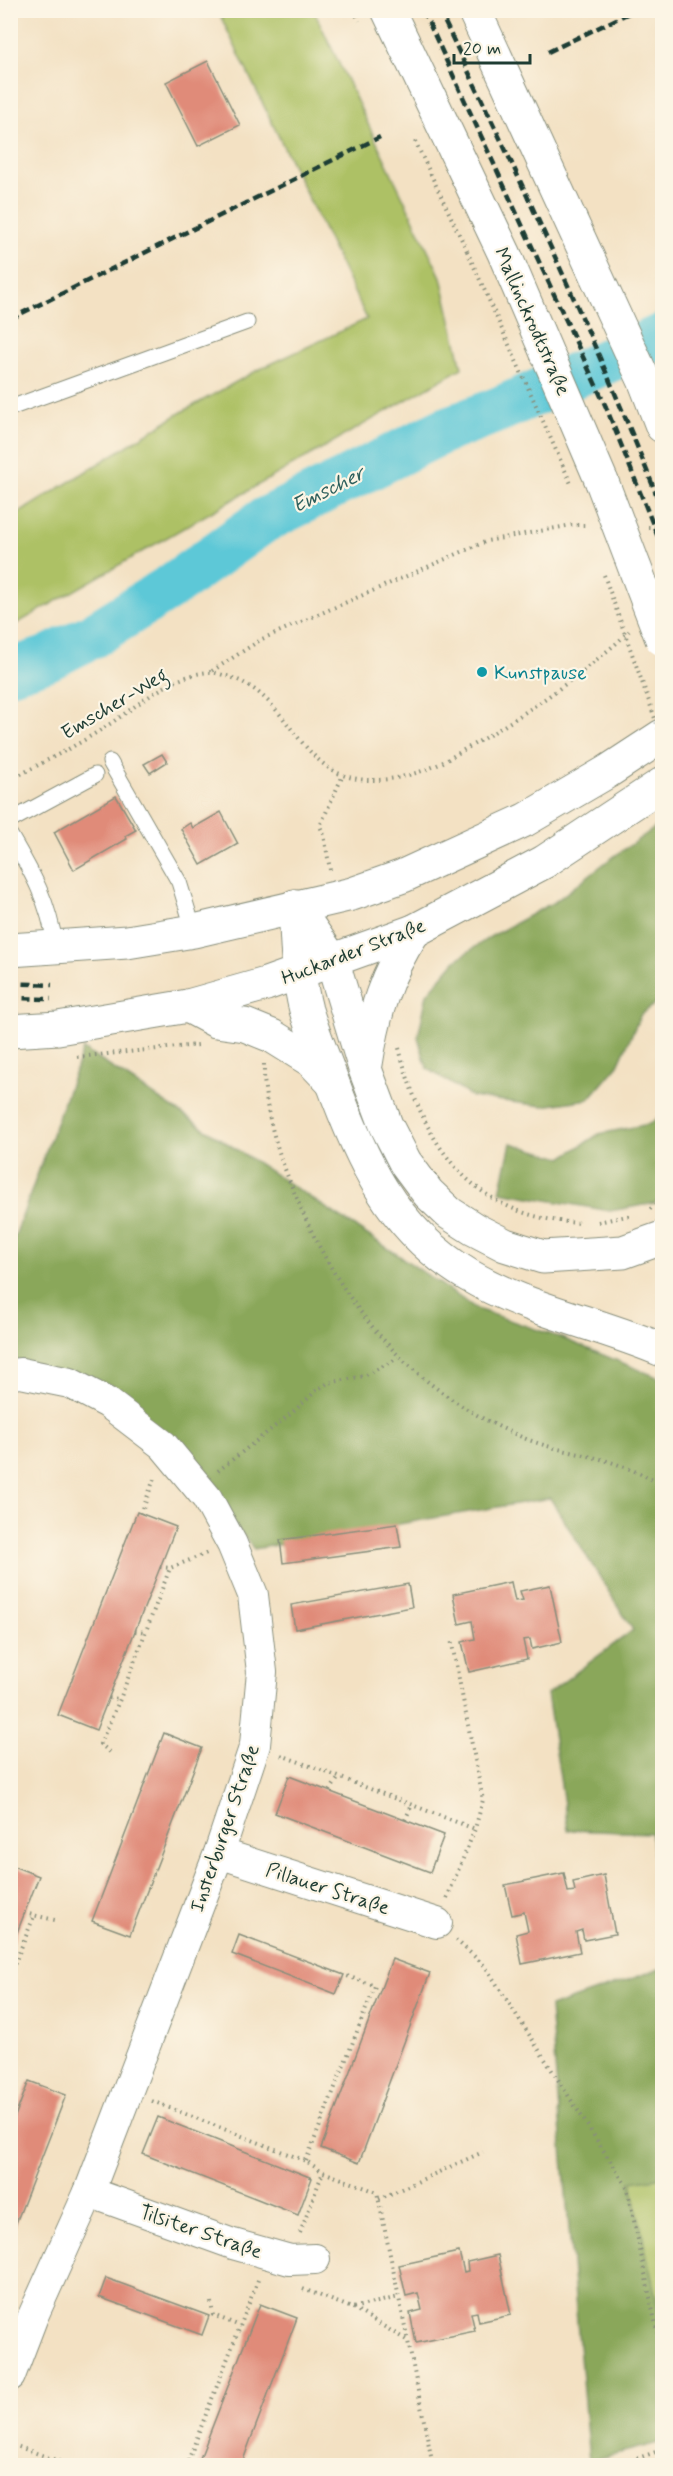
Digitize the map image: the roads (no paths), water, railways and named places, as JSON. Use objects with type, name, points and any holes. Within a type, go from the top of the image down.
[{"type":"main road","name":"Mallinckrodtstraße","points":[[388,10],[504,253],[602,482],[663,639]]},
{"type":"main road","points":[[474,10],[570,216],[663,426]]},
{"type":"main road","points":[[10,950],[127,942],[194,931],[352,894],[403,876],[525,820],[663,737]]},
{"type":"main road","name":"Huckarder Straße","points":[[10,1031],[58,1028],[188,1006],[266,984],[414,931],[544,862],[663,784]]},
{"type":"main road","points":[[295,906],[332,960],[365,1069],[386,1125],[405,1162],[428,1192],[449,1213],[505,1245],[543,1257],[623,1252],[663,1238]]},
{"type":"main road","points":[[295,906],[299,971],[306,1010],[363,1157],[389,1203],[406,1225],[433,1250],[467,1275],[504,1294],[663,1350]]},
{"type":"main road","points":[[365,1069],[372,1023],[383,988],[399,954],[414,931]]},
{"type":"main road","points":[[188,1006],[216,1021],[245,1024],[272,1036],[312,1062],[333,1082]]},
{"type":"street","name":"Insterburger Straße","points":[[10,1374],[21,1373],[70,1383],[108,1403],[163,1444],[207,1498],[232,1544],[253,1595],[262,1672],[255,1745],[219,1853],[89,2192],[33,2316],[10,2376]]},
{"type":"street","name":"Pillauer Straße","points":[[219,1853],[437,1923]]},
{"type":"street","name":"Tilsiter Straße","points":[[89,2192],[233,2244],[302,2260]]},
{"type":"lane","points":[[10,408],[247,322]]},
{"type":"lane","points":[[110,762],[179,882],[194,931]]},
{"type":"lane","points":[[10,821],[95,775]]},
{"type":"lane","points":[[10,835],[40,889],[51,921],[56,948]]},
{"type":"waterway","name":"Emscher","points":[[10,671],[46,659],[92,636],[172,586],[263,521],[443,431],[500,409],[662,336]]},
{"type":"railway","points":[[423,10],[606,407],[662,547]]},
{"type":"railway","points":[[439,10],[583,320],[662,509]]},
{"type":"railway","points":[[548,52],[635,10]]},
{"type":"railway","points":[[10,319],[380,137]]},
{"type":"railway","points":[[10,983],[52,985]]},
{"type":"railway","points":[[10,998],[51,999]]},
{"type":"place","name":"Kunstpause","points":[[482,672]]}]
